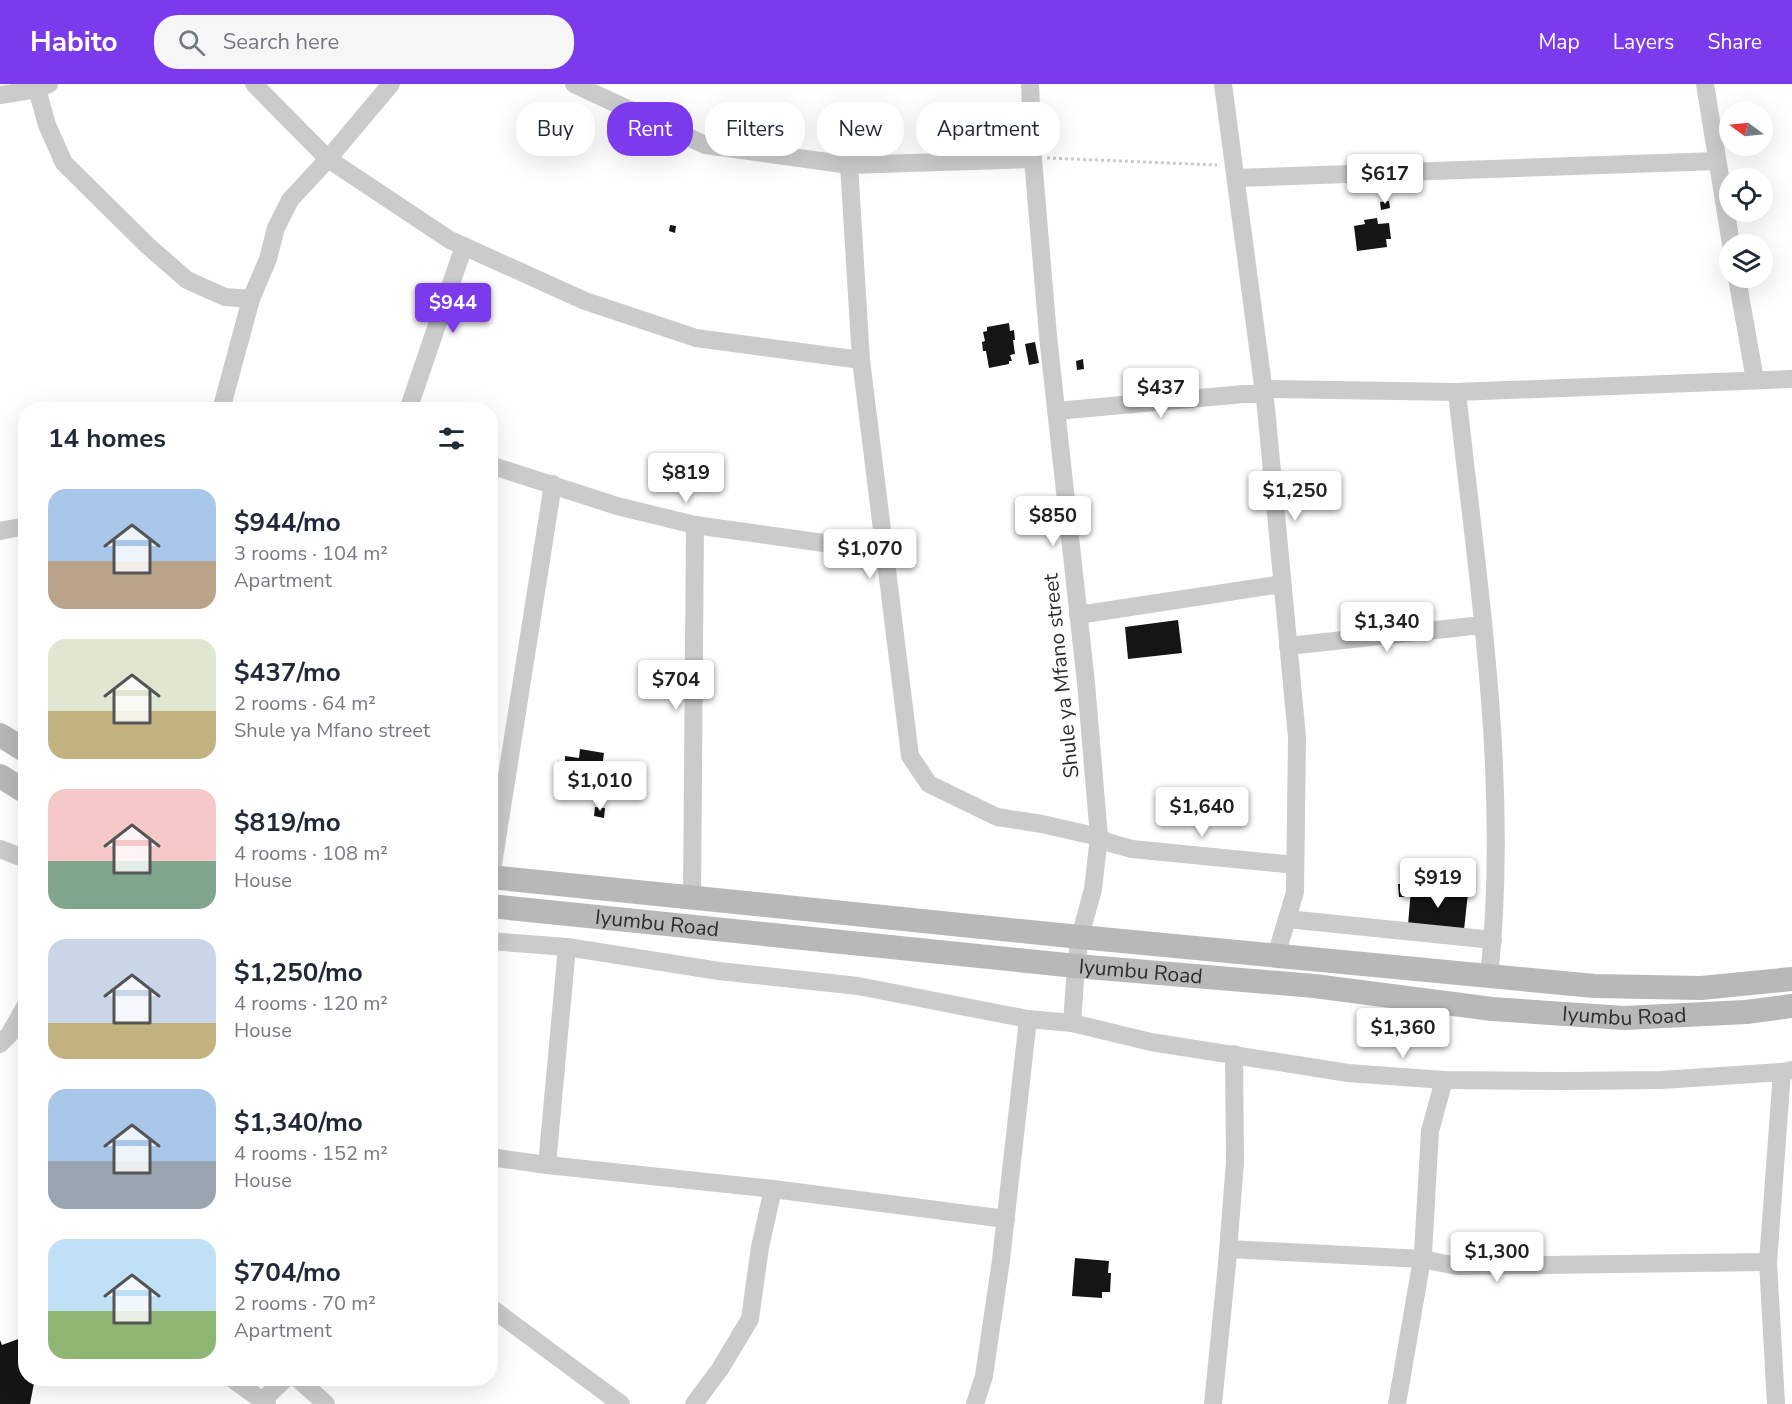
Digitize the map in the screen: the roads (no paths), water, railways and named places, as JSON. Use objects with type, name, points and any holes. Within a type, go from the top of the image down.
[{"type":"main road","points":[[0,735],[18,746]]},
{"type":"main road","points":[[0,776],[18,787]]},
{"type":"main road","name":"Iyumbu Road","points":[[498,878],[1594,986],[1701,988],[1792,979]]},
{"type":"main road","name":"Iyumbu Road","points":[[498,907],[1076,966],[1314,986],[1492,1009],[1624,1018],[1746,1012],[1792,1006]]},
{"type":"street","points":[[254,84],[328,159],[450,240],[585,301],[696,338],[861,360]]},
{"type":"street","points":[[223,402],[251,299],[268,259],[276,228],[290,200],[391,84]]},
{"type":"street","points":[[574,84],[705,145],[849,165],[1034,159]]},
{"type":"street","name":"Shule ya Mfano street","points":[[1030,84],[1034,159],[1056,411],[1099,837],[1093,889],[1080,937],[1072,1023]]},
{"type":"street","points":[[1223,84],[1264,392],[1297,737],[1295,892],[1276,956]]},
{"type":"street","points":[[1705,84],[1729,234]]},
{"type":"street","points":[[0,95],[43,87],[47,125],[64,164],[148,246],[187,280],[225,297],[251,299]]},
{"type":"street","points":[[1236,178],[1717,161]]},
{"type":"street","points":[[849,165],[861,360],[910,756],[929,783],[997,817],[1099,837],[1107,842],[1132,849],[1295,865]]},
{"type":"street","points":[[411,402],[464,246]]},
{"type":"street","points":[[1739,288],[1755,380]]},
{"type":"street","points":[[1056,411],[1264,392],[1457,392],[1792,379]]},
{"type":"street","points":[[1457,392],[1492,723],[1497,874],[1489,977]]},
{"type":"street","points":[[498,467],[617,506],[695,525],[824,543],[883,540]]},
{"type":"street","points":[[498,833],[553,484]]},
{"type":"street","points":[[692,897],[695,525]]},
{"type":"street","points":[[0,531],[18,528]]},
{"type":"street","points":[[1078,615],[1282,584]]},
{"type":"street","points":[[1288,646],[1482,625]]},
{"type":"street","points":[[0,849],[18,856]]},
{"type":"street","points":[[1287,919],[1493,940]]},
{"type":"street","points":[[498,942],[567,947],[719,971],[858,986],[1028,1019],[1072,1023],[1151,1042],[1348,1073],[1444,1080],[1660,1080],[1787,1071],[1768,1262],[1776,1404]]},
{"type":"street","points":[[547,1165],[567,947]]},
{"type":"street","points":[[0,1044],[9,1035],[18,1019]]},
{"type":"street","points":[[975,1404],[984,1376],[1006,1218],[1028,1019]]},
{"type":"street","points":[[1213,1404],[1235,1162],[1234,1054]]},
{"type":"street","points":[[1397,1404],[1422,1259],[1430,1131],[1444,1080]]},
{"type":"street","points":[[498,1158],[1006,1218]]},
{"type":"street","points":[[694,1404],[720,1369],[750,1319],[760,1247],[773,1189]]},
{"type":"street","points":[[1228,1249],[1422,1259],[1457,1266],[1768,1262]]},
{"type":"street","points":[[498,1313],[621,1404]]},
{"type":"street","points":[[242,1386],[264,1402],[279,1386]]},
{"type":"street","points":[[306,1386],[326,1404]]}]
